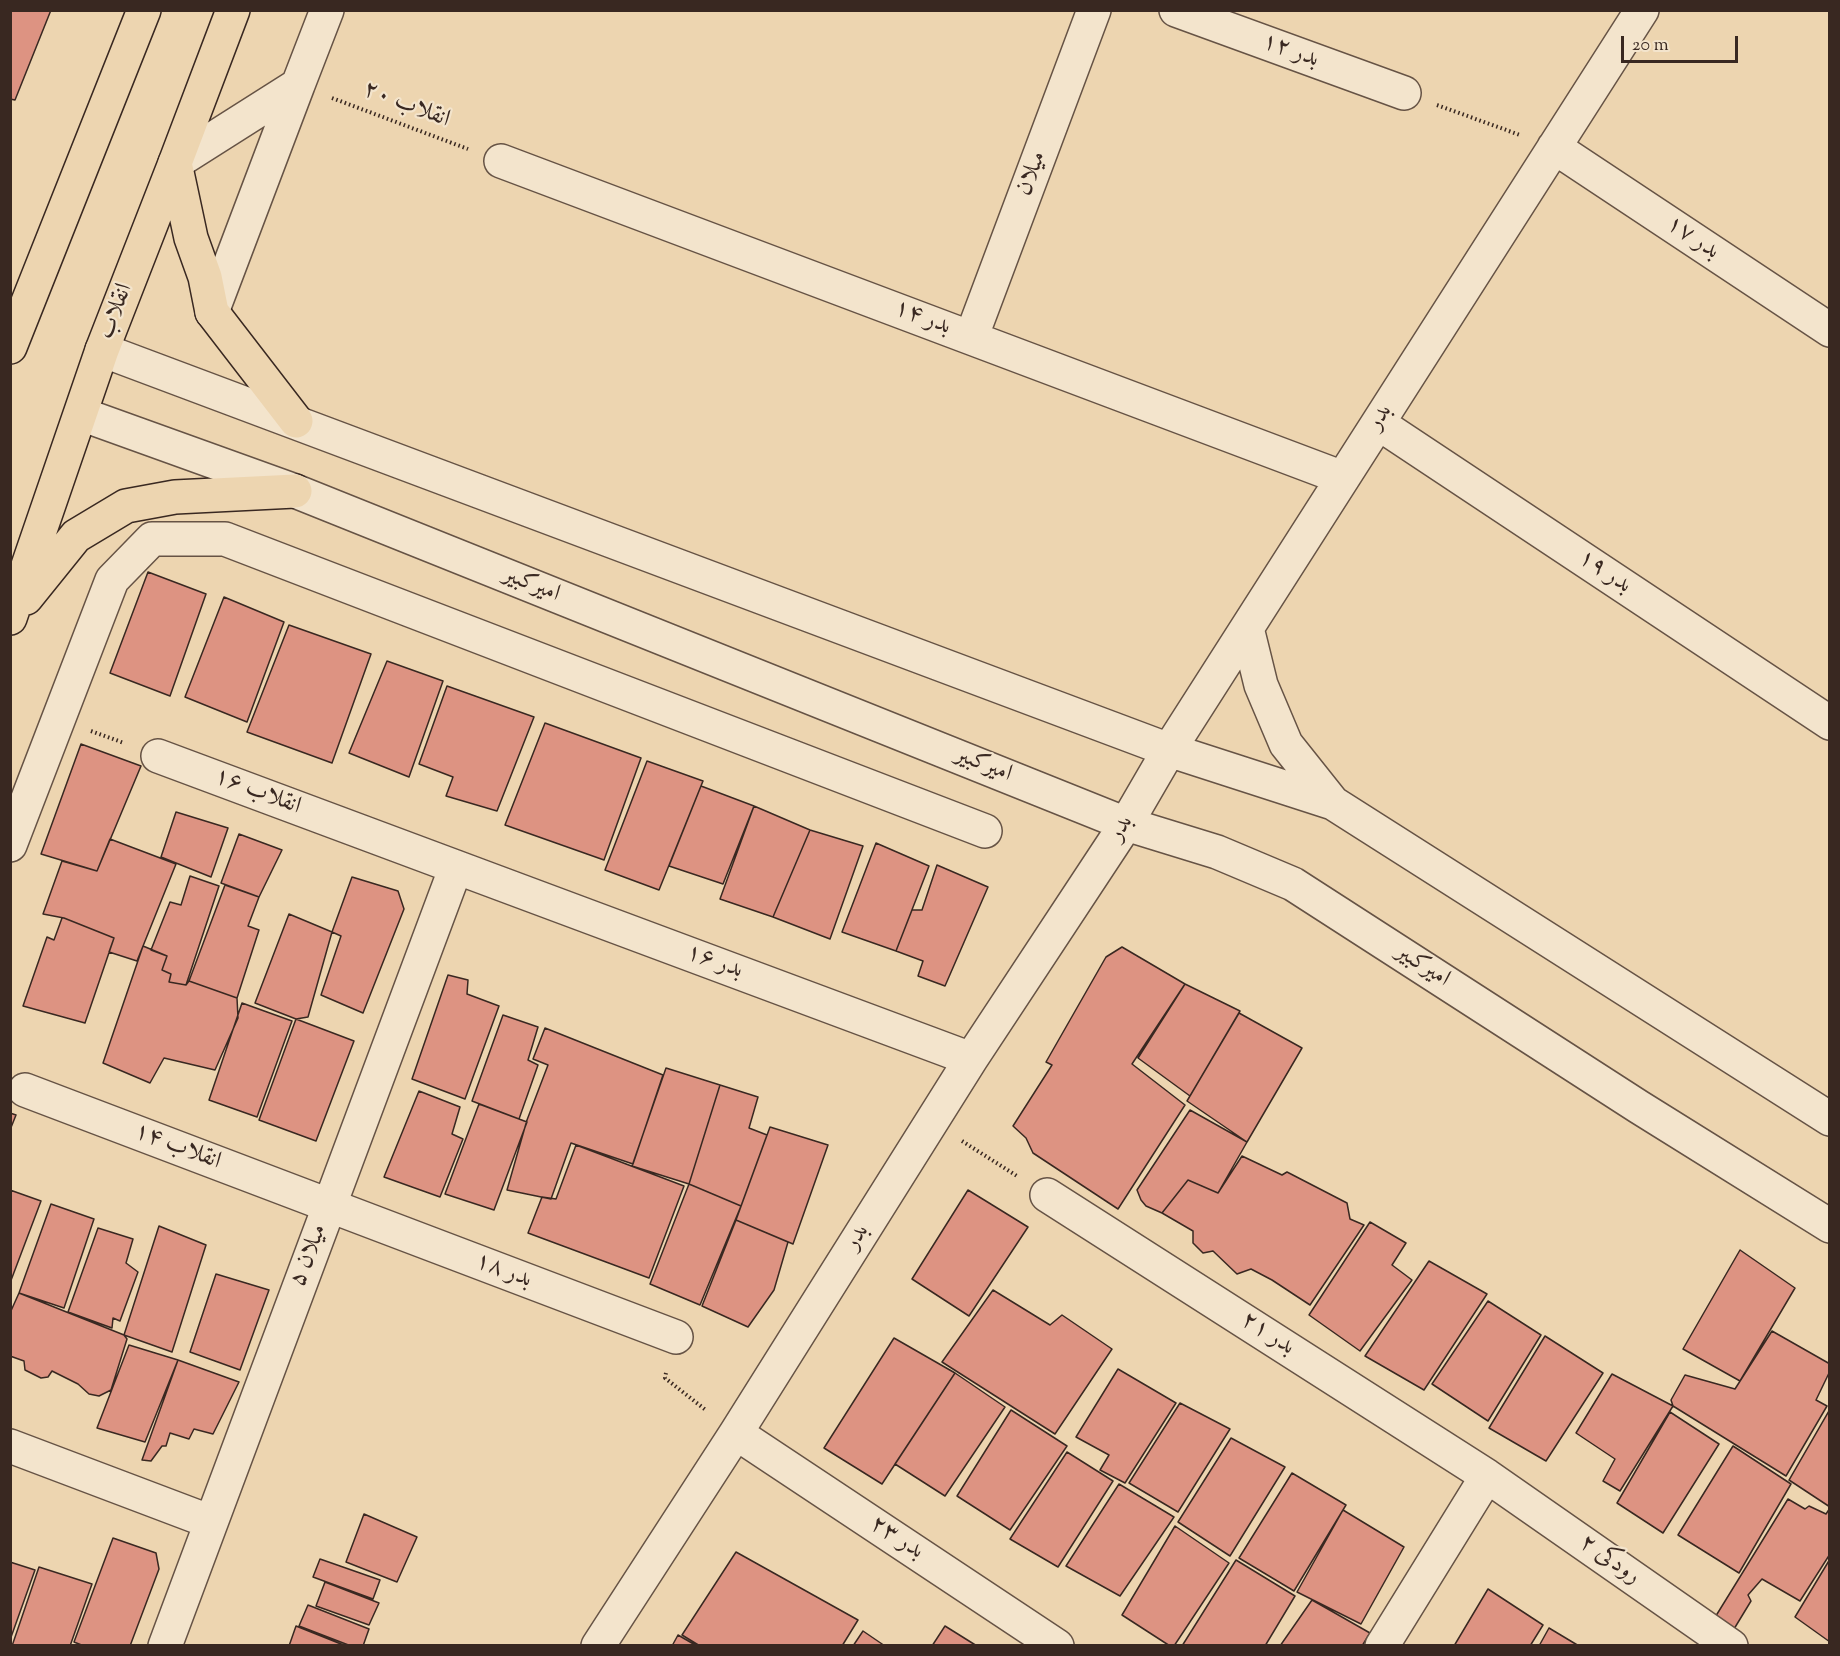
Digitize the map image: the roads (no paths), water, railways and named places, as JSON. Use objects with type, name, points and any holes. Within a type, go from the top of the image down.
[{"type":"main road","points":[[10,347],[144,10]]},
{"type":"main road","name":"انقلاب","points":[[11,617],[102,350],[233,10]]},
{"type":"main road","points":[[175,163],[191,238],[205,277],[212,312],[296,422]]},
{"type":"main road","points":[[11,617],[76,536],[126,506],[175,497],[295,491]]},
{"type":"street","points":[[212,312],[327,10]]},
{"type":"street","name":"میلان","points":[[971,338],[1094,10]]},
{"type":"street","name":"بدر ۱۲","points":[[1176,10],[1404,93]]},
{"type":"street","name":"بدر","points":[[598,1646],[736,1433],[931,1121],[1126,824],[1169,750],[1642,10]]},
{"type":"street","points":[[175,163],[298,85]]},
{"type":"street","name":"بدر ۱۷","points":[[1554,147],[1830,330]]},
{"type":"street","name":"بدر ۱۴","points":[[501,161],[1343,478]]},
{"type":"street","points":[[102,350],[1169,750],[1332,803],[1830,1119]]},
{"type":"street","name":"امیرکبیر","points":[[81,414],[295,491],[1126,824],[1217,852],[1293,884],[1630,1101],[1830,1226]]},
{"type":"street","name":"بدر ۱۹","points":[[1378,423],[1830,723]]},
{"type":"street","points":[[10,845],[112,580],[152,538],[225,539],[985,831]]},
{"type":"street","points":[[1247,628],[1261,685],[1286,744],[1332,803]]},
{"type":"street","name":"انقلاب ۱۶","points":[[158,756],[456,867]]},
{"type":"street","name":"بدر ۱۶","points":[[456,867],[971,1059]]},
{"type":"street","name":"میلان ۵","points":[[165,1646],[456,867]]},
{"type":"street","name":"انقلاب ۱۴","points":[[25,1090],[329,1206]]},
{"type":"street","name":"بدر ۲۱","points":[[1047,1195],[1487,1476]]},
{"type":"street","name":"بدر ۱‍۸","points":[[329,1206],[676,1337]]},
{"type":"street","name":"بدر ۲۳","points":[[736,1433],[1057,1646]]},
{"type":"street","points":[[10,1446],[211,1522]]},
{"type":"street","points":[[1382,1646],[1487,1476]]},
{"type":"street","name":"رودکی ۲","points":[[1487,1476],[1731,1646]]}]
